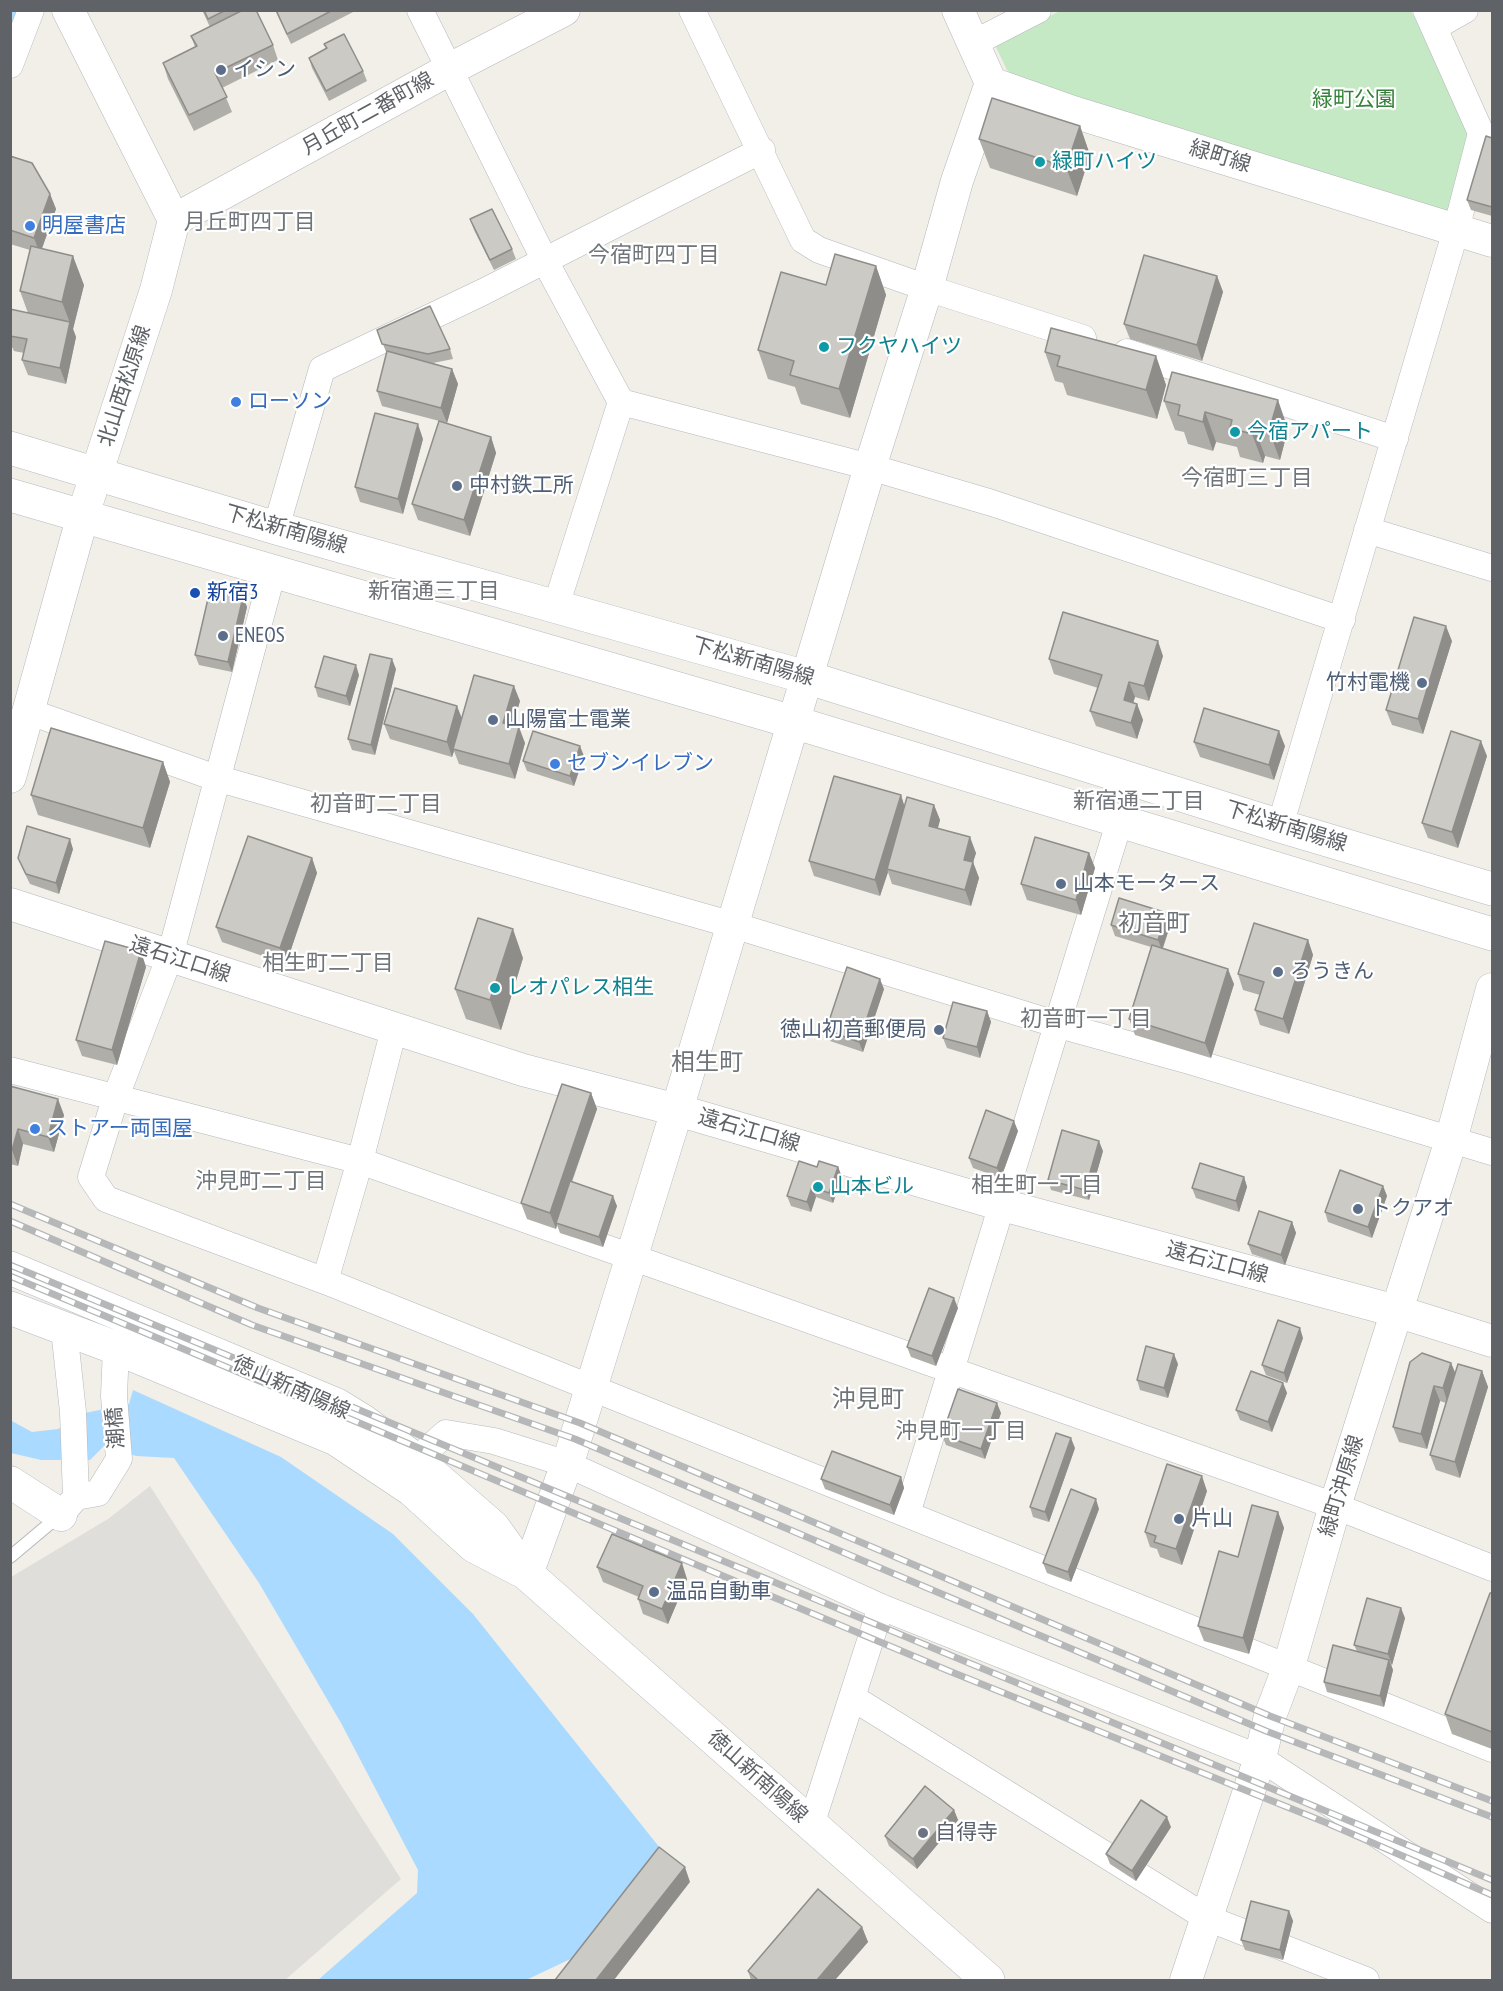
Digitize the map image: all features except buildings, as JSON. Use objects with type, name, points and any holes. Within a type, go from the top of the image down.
[{"type":"main road","name":"下松新南陽線","points":[[10,448],[276,528],[806,677],[1280,826],[1492,889]]},
{"type":"main road","name":"下松新南陽線","points":[[10,495],[83,514],[793,722],[1119,823],[1492,934]]},
{"type":"main road","name":"徳山新南陽線","points":[[10,1268],[336,1405],[363,1420],[416,1460],[493,1527],[527,1574],[988,1980]]},
{"type":"main road","name":"徳山新南陽線","points":[[10,1308],[117,1348],[336,1439],[411,1489],[474,1546],[527,1574]]},
{"type":"street","points":[[10,65],[31,10]]},
{"type":"street","points":[[68,10],[174,220]]},
{"type":"street","points":[[420,10],[544,261],[621,402],[556,606]]},
{"type":"street","name":"月丘町二番町線","points":[[174,220],[450,69],[564,10]]},
{"type":"street","points":[[692,10],[762,150],[803,240],[819,250],[927,288],[1395,439]]},
{"type":"street","points":[[527,1574],[567,1464],[632,1256],[806,677],[927,288],[957,181],[991,83],[958,10]]},
{"type":"street","points":[[974,43],[1038,10]]},
{"type":"street","points":[[1280,826],[1456,230],[1481,133],[1430,19],[1465,10]]},
{"type":"street","name":"緑町線","points":[[991,83],[1073,112],[1492,241]]},
{"type":"street","points":[[276,528],[322,369],[544,261],[762,150]]},
{"type":"street","name":"北山西松原線","points":[[10,777],[30,712],[83,514],[156,290],[174,220]]},
{"type":"street","points":[[621,402],[870,467],[992,502],[1342,620]]},
{"type":"street","points":[[1367,530],[1492,568]]},
{"type":"street","points":[[273,571],[170,956],[115,1099],[91,1177],[106,1199],[325,1281],[1492,1749]]},
{"type":"street","points":[[30,712],[216,778],[733,925],[1059,1025],[1193,1062],[1492,1152]]},
{"type":"street","points":[[907,1514],[1059,1025],[1119,823]]},
{"type":"street","name":"遠石江口線","points":[[10,904],[523,1070],[677,1110],[1002,1205],[1396,1311],[1492,1341]]},
{"type":"street","name":"緑町沖原線","points":[[1186,1980],[1260,1758],[1270,1716],[1289,1666],[1335,1506],[1451,1140],[1492,989]]},
{"type":"street","points":[[325,1281],[360,1161],[393,1029]]},
{"type":"street","points":[[10,1070],[360,1161],[1335,1506],[1492,1568]]},
{"type":"street","name":"潮橋","points":[[64,1329],[74,1412],[76,1466],[69,1506]]},
{"type":"street","name":"潮橋","points":[[69,1506],[98,1493],[119,1459],[114,1396],[117,1348]]},
{"type":"street","points":[[416,1460],[446,1433],[494,1441],[567,1464],[881,1607],[1260,1758],[1492,1910]]},
{"type":"street","points":[[10,1482],[69,1506]]},
{"type":"street","points":[[811,1825],[881,1607]]},
{"type":"street","points":[[853,1698],[1207,1918],[1366,1980]]},
{"type":"lane","points":[[10,1557],[69,1506]]},
{"type":"shaded area","points":[[150,1486],[401,1879],[285,1980],[11,1980],[11,1577],[108,1519]]},
{"type":"green space","name":"緑町公園","points":[[1060,11],[1411,11],[1469,122],[1455,228],[1026,87],[1007,70],[994,43]]},
{"type":"water","points":[[133,1390],[281,1457],[393,1534],[473,1614],[660,1848],[581,1954],[526,1980],[318,1980],[417,1893],[418,1870],[341,1723],[259,1583],[174,1458],[136,1456],[104,1446],[90,1460],[41,1460],[11,1453],[10,1420],[32,1432],[58,1429],[80,1414],[129,1404]]},
{"type":"waterway","points":[[10,27],[17,10]]},
{"type":"railway","points":[[10,1204],[258,1308],[580,1423],[1270,1716],[1492,1801]]},
{"type":"railway","points":[[10,1221],[252,1325],[575,1439],[1266,1731],[1492,1817]]},
{"type":"railway","points":[[10,1265],[1492,1880]]},
{"type":"railway","points":[[10,1276],[949,1671],[1327,1823],[1492,1895]]},
{"type":"place","name":"イシン","points":[[221,70]]},
{"type":"place","name":"緑町ハイツ","points":[[1040,162]]},
{"type":"place","name":"明屋書店","points":[[30,226]]},
{"type":"place","name":"フクヤハイツ","points":[[824,347]]},
{"type":"place","name":"ローソン","points":[[236,402]]},
{"type":"place","name":"今宿アパート","points":[[1235,432]]},
{"type":"place","name":"中村鉄工所","points":[[457,486]]},
{"type":"place","name":"新宿3","points":[[195,593]]},
{"type":"place","name":"ENEOS","points":[[223,636]]},
{"type":"place","name":"竹村電機","points":[[1422,683]]},
{"type":"place","name":"山陽富士電業","points":[[493,720]]},
{"type":"place","name":"セブンイレブン","points":[[555,764]]},
{"type":"place","name":"山本モータース","points":[[1061,884]]},
{"type":"place","name":"ろうきん","points":[[1278,972]]},
{"type":"place","name":"レオパレス相生","points":[[495,988]]},
{"type":"place","name":"徳山初音郵便局","points":[[939,1030]]},
{"type":"place","name":"ストアー両国屋","points":[[35,1129]]},
{"type":"place","name":"山本ビル","points":[[818,1187]]},
{"type":"place","name":"トクアオ","points":[[1358,1209]]},
{"type":"place","name":"片山","points":[[1179,1519]]},
{"type":"place","name":"温品自動車","points":[[654,1592]]},
{"type":"place","name":"自得寺","points":[[923,1833]]},
{"type":"district","name":"月丘町四丁目","points":[[250,223]]},
{"type":"district","name":"今宿町四丁目","points":[[654,256]]},
{"type":"district","name":"今宿町三丁目","points":[[1247,479]]},
{"type":"district","name":"新宿通三丁目","points":[[434,592]]},
{"type":"district","name":"新宿通二丁目","points":[[1139,802]]},
{"type":"district","name":"初音町二丁目","points":[[376,805]]},
{"type":"district","name":"初音町","points":[[1154,924]]},
{"type":"district","name":"相生町二丁目","points":[[328,964]]},
{"type":"district","name":"初音町一丁目","points":[[1086,1020]]},
{"type":"district","name":"相生町","points":[[707,1063]]},
{"type":"district","name":"沖見町二丁目","points":[[261,1182]]},
{"type":"district","name":"相生町一丁目","points":[[1037,1186]]},
{"type":"district","name":"沖見町","points":[[868,1400]]},
{"type":"district","name":"沖見町一丁目","points":[[961,1432]]}]
